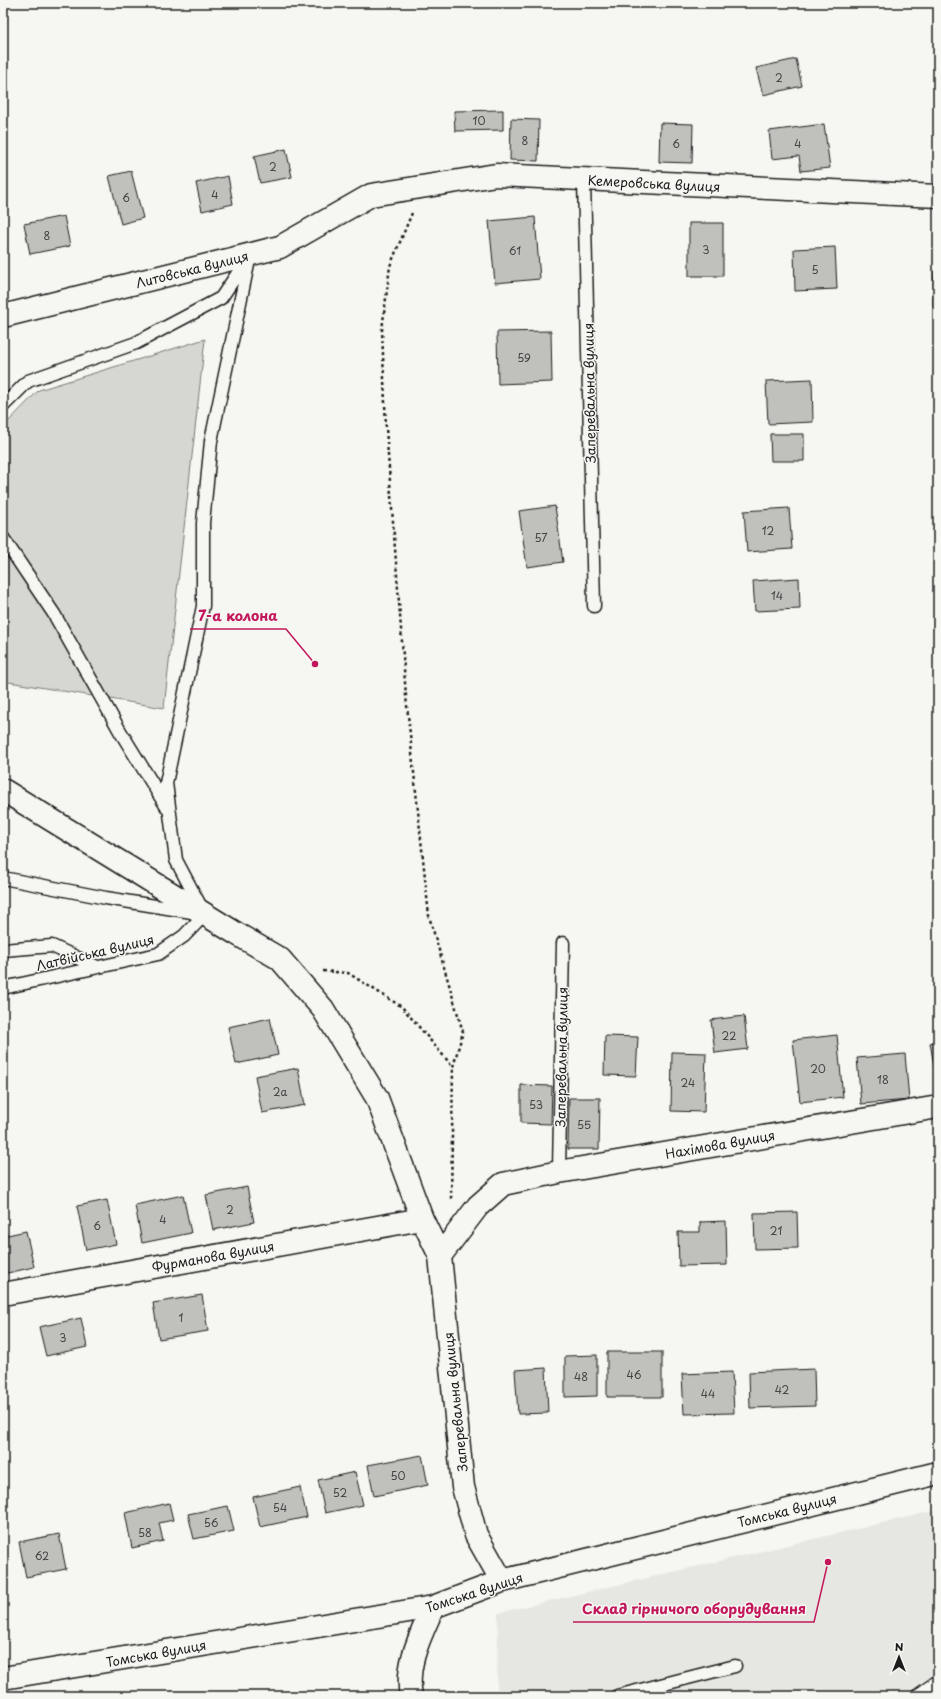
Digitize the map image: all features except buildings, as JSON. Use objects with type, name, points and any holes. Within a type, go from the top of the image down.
[{"type":"street","name":"Кемеровська вулиця","points":[[371,195],[496,175],[938,196]]},
{"type":"street","name":"Литовська вулиця","points":[[3,316],[280,247],[371,195]]},
{"type":"street","name":"Заперевальна вулиця","points":[[3,790],[280,959],[323,1009],[377,1098],[422,1219],[440,1256],[463,1487],[476,1535],[502,1581]]},
{"type":"street","name":"Нахімова вулиця","points":[[461,1228],[478,1206],[503,1184],[559,1172],[938,1107]]},
{"type":"street","name":"Фурманова вулиця","points":[[3,1294],[422,1219]]},
{"type":"street","points":[[440,1256],[461,1228]]},
{"type":"street","name":"Томська вулиця","points":[[3,1678],[433,1607],[502,1581],[938,1473]]},
{"type":"street","points":[[411,1696],[410,1689],[414,1652],[433,1607]]},
{"type":"lane","name":"Заперевальна вулиця","points":[[584,180],[594,606]]},
{"type":"lane","points":[[3,406],[28,381],[136,344],[221,298],[250,255]]},
{"type":"lane","points":[[205,914],[176,860],[166,783],[202,606],[202,523],[210,441],[250,255]]},
{"type":"lane","points":[[3,538],[54,614],[120,731],[170,812]]},
{"type":"lane","points":[[3,878],[106,898],[205,914]]},
{"type":"lane","name":"Латвiйська вулиця","points":[[3,988],[158,954],[184,936],[205,914]]},
{"type":"lane","name":"Заперевальна вулиця","points":[[559,1172],[562,943]]},
{"type":"lane","points":[[3,950],[52,946],[97,967]]},
{"type":"lane","points":[[617,1696],[735,1666]]},
{"type":"lane","points":[[917,1696],[938,1681]]},
{"type":"path","points":[[431,186],[410,217],[390,266],[382,330],[386,428],[405,680],[429,916],[463,1032],[453,1067],[450,1199],[461,1228]]},
{"type":"path","points":[[287,967],[348,973],[402,1007],[453,1067]]},
{"type":"shaded area","points":[[205,339],[164,708],[3,681],[3,427],[39,390]]},
{"type":"shaded area","points":[[938,1510],[938,1696],[497,1696],[498,1613]]},
{"type":"place","name":"7-а колона","points":[[315,664]]},
{"type":"place","name":"Склад гірничого оборудування","points":[[828,1562]]}]
